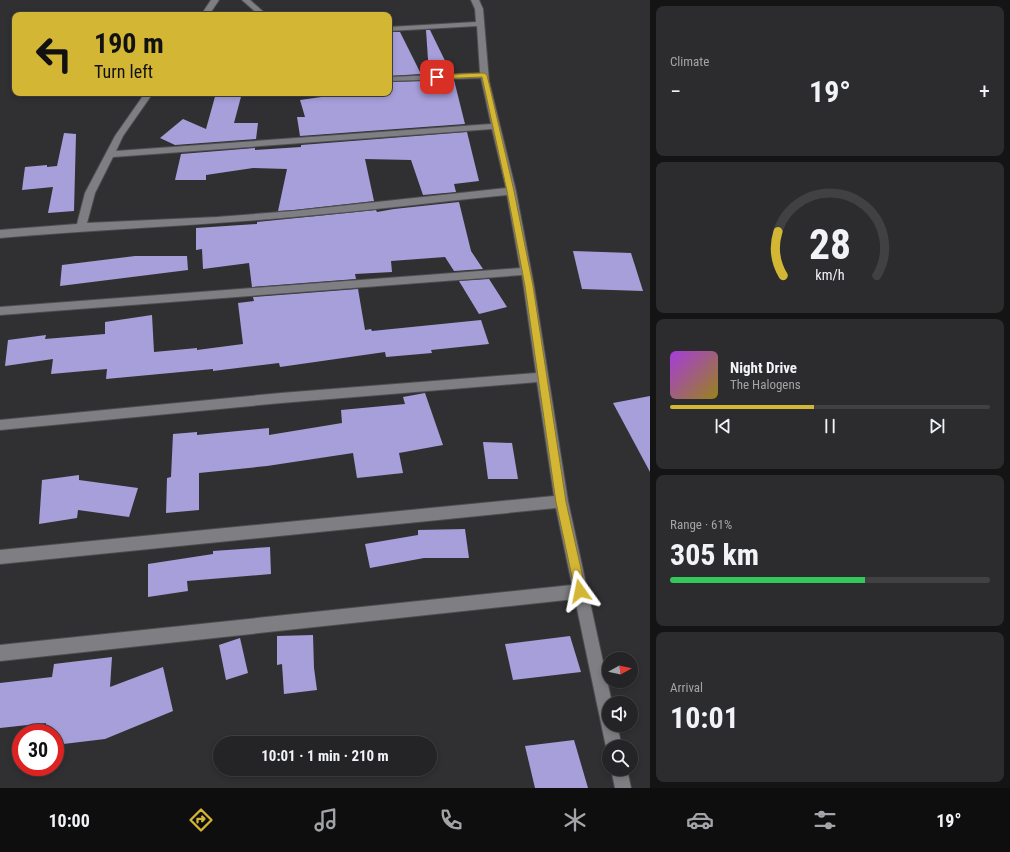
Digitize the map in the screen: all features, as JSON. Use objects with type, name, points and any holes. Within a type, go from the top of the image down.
[{"type":"street","points":[[207,12],[215,0]]},
{"type":"street","points":[[246,0],[254,4],[261,12]]},
{"type":"street","points":[[474,0],[479,9],[484,75],[511,191],[526,271],[561,502],[603,696]]},
{"type":"street","points":[[392,29],[479,24]]},
{"type":"street","points":[[392,79],[484,75]]},
{"type":"street","points":[[81,227],[90,193],[120,136],[147,96]]},
{"type":"street","points":[[110,154],[496,126]]},
{"type":"street","points":[[0,234],[81,227],[217,220],[294,214],[511,191]]},
{"type":"street","points":[[0,311],[526,271]]},
{"type":"street","points":[[0,425],[289,397],[541,377]]},
{"type":"street","points":[[0,557],[561,502]]},
{"type":"street","points":[[0,653],[463,602],[580,591]]},
{"type":"street","points":[[620,776],[623,788]]},
{"type":"building","points":[[426,30],[430,30],[451,73],[429,74]]},
{"type":"building","points":[[392,32],[400,32],[421,74],[392,76]]},
{"type":"building","points":[[454,80],[465,124],[300,136],[297,117],[305,117],[300,100],[329,96],[392,96],[392,82],[425,81],[430,91],[429,81]]},
{"type":"building","points":[[215,96],[241,96],[234,123],[258,123],[256,139],[175,145],[160,138],[183,119],[206,129]]},
{"type":"building","points":[[467,132],[479,181],[454,184],[456,192],[423,195],[411,160],[365,159],[374,201],[294,210],[278,211],[287,169],[253,168],[206,175],[206,180],[175,180],[181,154],[255,148],[255,150],[301,147],[301,145]]},
{"type":"building","points":[[64,133],[76,134],[74,211],[48,213],[53,187],[22,190],[25,167],[47,165],[47,167],[57,166]]},
{"type":"building","points":[[459,202],[471,251],[483,269],[454,271],[445,257],[391,261],[392,272],[355,274],[356,279],[252,287],[249,263],[203,269],[202,249],[196,250],[196,228],[257,224],[257,222],[376,210],[377,212]]},
{"type":"building","points":[[573,251],[631,253],[643,291],[582,289]]},
{"type":"building","points":[[135,256],[187,256],[188,270],[60,286],[62,265]]},
{"type":"building","points":[[489,279],[507,307],[479,314],[459,281]]},
{"type":"building","points":[[358,289],[365,330],[371,329],[372,331],[481,320],[489,344],[431,350],[432,353],[386,357],[385,352],[280,367],[279,363],[213,371],[213,369],[106,379],[107,369],[51,374],[53,359],[5,366],[8,340],[46,335],[45,339],[105,334],[105,322],[152,315],[154,352],[197,348],[197,350],[243,344],[238,303],[254,301],[253,297]]},
{"type":"building","points":[[425,393],[443,445],[399,453],[403,473],[357,478],[353,453],[267,466],[199,473],[199,510],[166,513],[167,478],[171,477],[173,434],[197,432],[197,435],[269,428],[269,435],[342,423],[341,410],[405,404],[403,397]]},
{"type":"building","points":[[650,396],[650,472],[613,403]]},
{"type":"building","points":[[483,442],[512,443],[518,479],[488,479]]},
{"type":"building","points":[[79,475],[79,480],[138,488],[129,517],[78,510],[77,518],[39,524],[42,480]]},
{"type":"building","points":[[465,529],[469,558],[424,558],[370,568],[365,544],[418,535],[418,530]]},
{"type":"building","points":[[270,547],[271,574],[187,581],[188,591],[148,597],[148,564],[213,554],[213,551]]},
{"type":"building","points":[[313,635],[314,668],[317,690],[284,694],[282,664],[277,665],[277,636]]},
{"type":"building","points":[[570,636],[581,672],[513,680],[505,644]]},
{"type":"building","points":[[240,638],[248,673],[226,680],[219,645]]},
{"type":"building","points":[[112,657],[110,687],[163,667],[173,711],[105,739],[64,744],[64,724],[12,724],[12,727],[0,728],[0,683],[52,677],[54,664]]},
{"type":"building","points":[[574,740],[588,788],[535,788],[525,746]]},
{"type":"route","points":[[437,77],[484,75],[511,191],[529,286],[541,377],[561,502],[580,591]]}]
